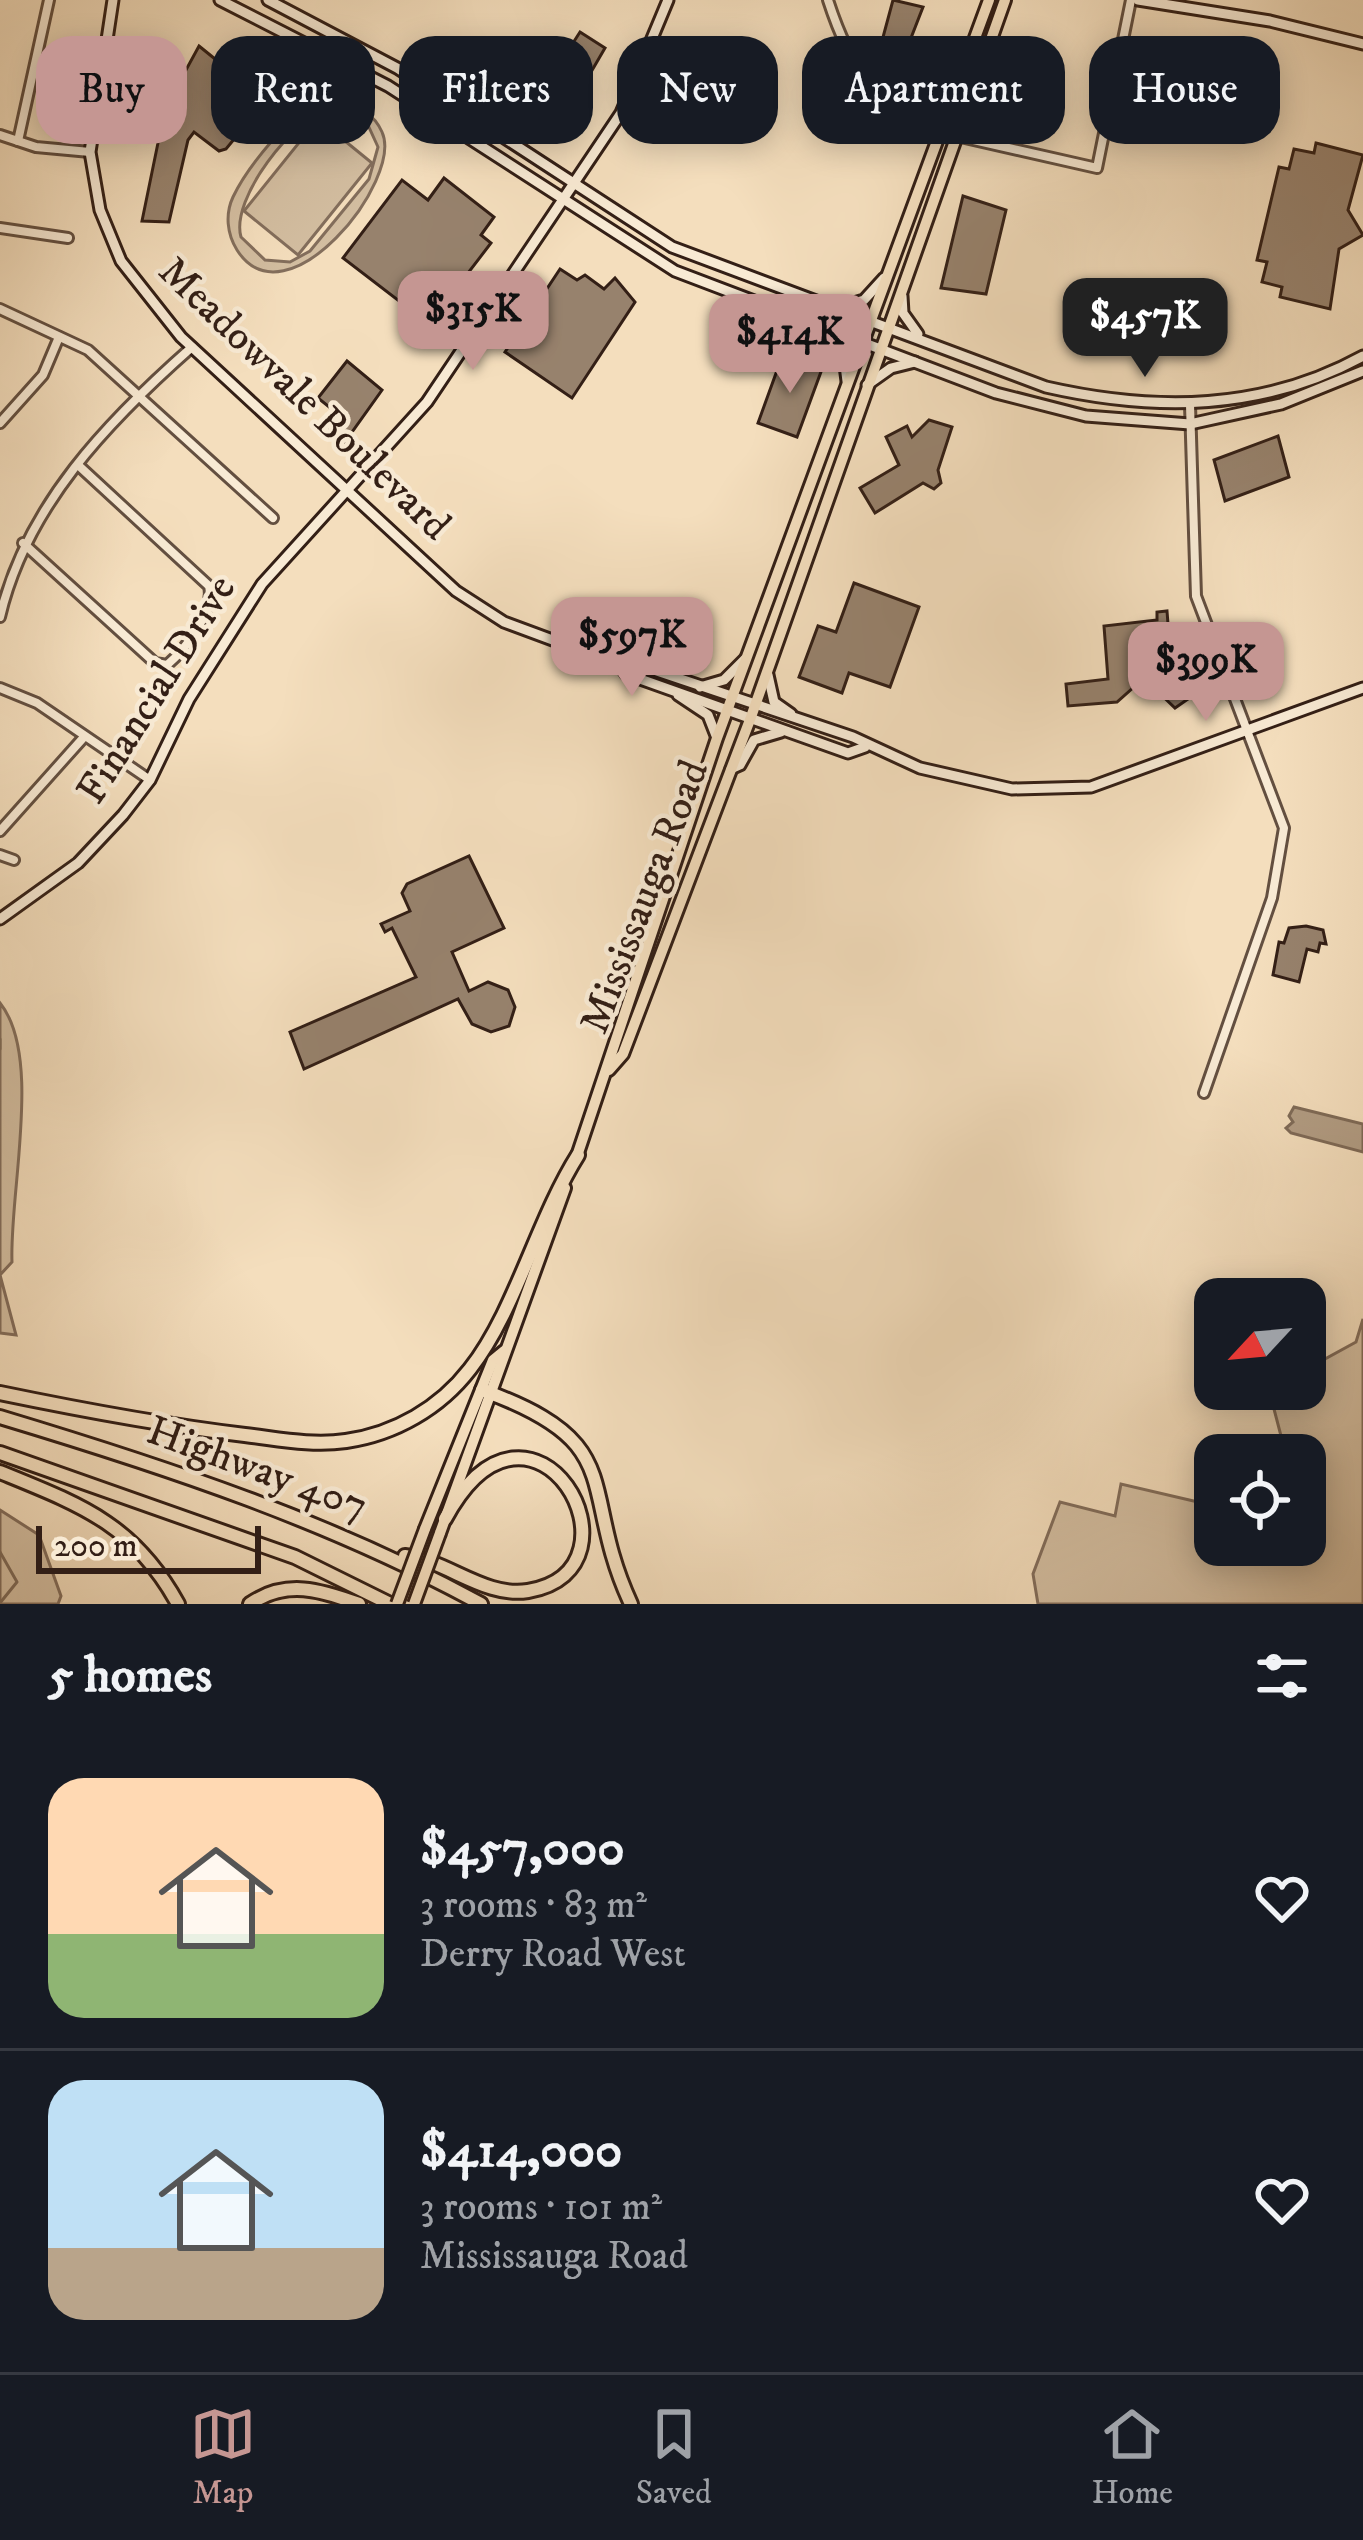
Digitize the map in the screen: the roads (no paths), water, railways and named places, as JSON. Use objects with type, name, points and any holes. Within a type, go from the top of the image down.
[{"type":"highway","points":[[0,1394],[121,1418],[297,1442],[342,1442],[401,1425],[443,1398],[484,1348],[555,1191],[578,1155]]},
{"type":"highway","points":[[488,1392],[559,1425],[584,1454],[631,1604]]},
{"type":"highway","name":"Highway 407","points":[[0,1417],[145,1461],[391,1555],[482,1604]]},
{"type":"highway","name":"Highway 407","points":[[0,1453],[295,1557],[393,1604]]},
{"type":"highway","points":[[391,1555],[413,1557],[488,1586],[526,1591],[548,1584],[571,1565],[583,1527],[581,1508],[562,1477],[541,1463],[518,1459],[490,1466],[470,1480],[443,1526]]},
{"type":"highway","points":[[0,1472],[94,1511],[143,1550],[178,1604]]},
{"type":"highway","points":[[250,1604],[269,1593],[304,1588],[359,1604]]},
{"type":"main road","name":"Meadowvale Boulevard","points":[[113,0],[90,152],[100,210],[121,261],[144,296],[192,347],[456,591],[504,622],[620,665],[631,662],[700,687],[730,704]]},
{"type":"main road","points":[[220,0],[388,86],[676,271],[1042,408],[1190,424],[1281,404],[1363,371]]},
{"type":"main road","points":[[268,0],[398,68],[685,253],[1046,387],[1098,399],[1190,405],[1277,391],[1363,356]]},
{"type":"main road","name":"Financial Drive","points":[[0,919],[78,863],[150,780],[230,629],[274,569],[427,402],[632,91],[668,0]]},
{"type":"main road","name":"Mississauga Road","points":[[975,36],[989,0]]},
{"type":"main road","name":"Mississauga Road","points":[[992,36],[1005,0]]},
{"type":"main road","points":[[1135,0],[1270,21],[1363,44]]},
{"type":"main road","name":"Mississauga Road","points":[[393,1604],[488,1392],[505,1367],[504,1352],[608,1071],[610,1048],[717,738],[933,144]]},
{"type":"main road","name":"Mississauga Road","points":[[608,1071],[623,1054],[731,770],[952,144]]},
{"type":"main road","points":[[907,273],[903,313],[922,338]]},
{"type":"main road","points":[[840,307],[864,300],[884,278]]},
{"type":"main road","points":[[830,332],[844,358],[847,381]]},
{"type":"main road","points":[[867,385],[891,368],[915,362]]},
{"type":"main road","points":[[700,687],[724,680],[746,658]]},
{"type":"main road","name":"Meadowvale Boulevard","points":[[620,665],[626,674],[730,704],[848,753],[865,747]]},
{"type":"main road","points":[[767,670],[774,701],[800,721]]},
{"type":"main road","name":"Meadowvale Boulevard","points":[[752,712],[853,737],[865,747],[974,784],[1053,790],[1091,787],[1249,734],[1363,688]]},
{"type":"main road","points":[[674,691],[708,716],[717,738]]},
{"type":"main road","points":[[731,770],[740,765],[756,739],[787,730]]},
{"type":"main road","name":"Mississauga Road","points":[[414,1604],[488,1392]]},
{"type":"street","points":[[18,141],[49,0]]},
{"type":"street","points":[[828,0],[842,36]]},
{"type":"street","points":[[989,144],[1097,169],[1135,0]]},
{"type":"street","points":[[0,135],[90,152]]},
{"type":"street","points":[[0,228],[68,238]]},
{"type":"street","points":[[0,309],[88,350],[273,518]]},
{"type":"street","points":[[0,423],[43,375],[59,337]]},
{"type":"street","points":[[0,617],[23,543],[43,506],[192,347]]},
{"type":"street","points":[[1190,405],[1196,596],[1283,828],[1272,898],[1204,1094]]},
{"type":"street","points":[[23,543],[155,663],[167,664],[178,656],[211,603],[209,586],[77,465]]},
{"type":"street","points":[[0,688],[37,703],[150,780]]},
{"type":"street","points":[[0,831],[84,737]]},
{"type":"street","points":[[0,856],[14,860]]},
{"type":"waterway","points":[[0,1039],[0,1049]]},
{"type":"waterway","points":[[0,1552],[17,1582],[0,1603]]}]
